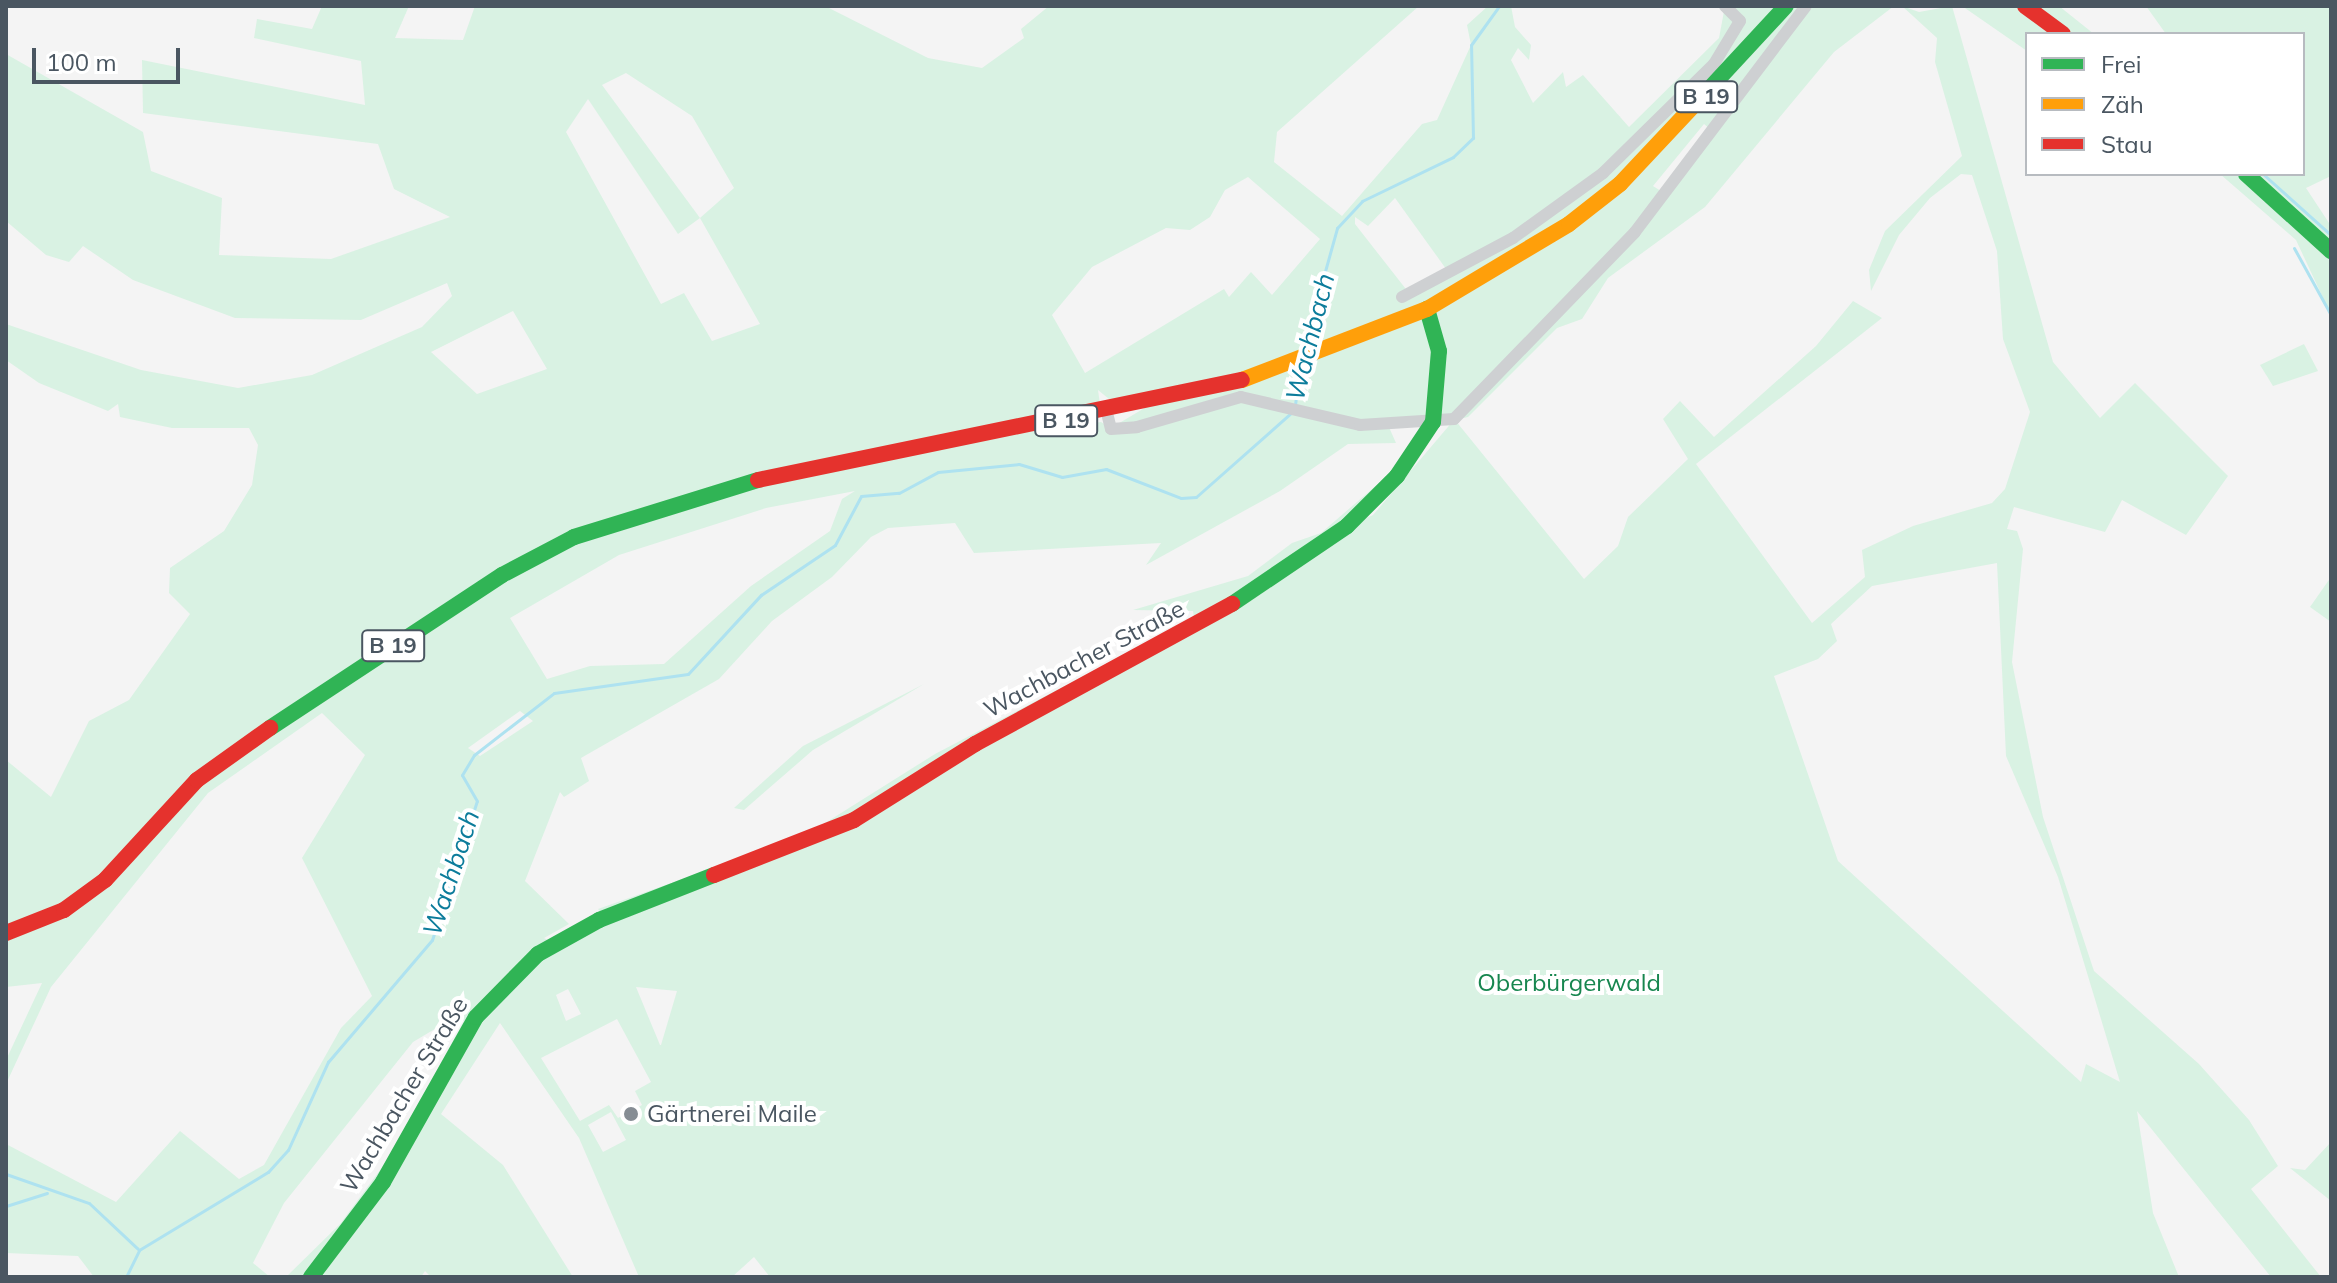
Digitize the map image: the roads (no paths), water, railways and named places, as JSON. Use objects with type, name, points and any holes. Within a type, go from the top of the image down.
[{"type":"main road","name":"B 19","points":[[6,933],[64,910],[105,880],[197,780],[239,748],[502,575],[574,537],[774,475],[1107,413],[1290,365],[1427,309],[1569,224],[1620,184],[1786,6]]},
{"type":"main road","points":[[2025,6],[2060,32]]},
{"type":"main road","points":[[2248,176],[2331,251]]},
{"type":"main road","name":"Wachbacher Straße","points":[[311,1277],[383,1182],[476,1017],[538,954],[599,920],[854,820],[975,744],[1226,608],[1347,526],[1397,476],[1433,422],[1439,351],[1427,309]]},
{"type":"street","points":[[1402,297],[1513,238],[1603,173],[1714,64],[1740,21],[1725,6]]},
{"type":"street","points":[[1107,413],[1111,429],[1175,420],[1241,397],[1285,406],[1322,419],[1433,422],[1454,419],[1475,402],[1635,232],[1806,6]]},
{"type":"waterway","name":"Wachbach","points":[[1303,350],[1337,228],[1362,201],[1453,157],[1473,138],[1471,45],[1499,6]]},
{"type":"waterway","points":[[2265,176],[2331,235]]},
{"type":"waterway","points":[[2294,248],[2331,315]]},
{"type":"waterway","name":"Wachbach","points":[[1295,405],[1300,366]]},
{"type":"waterway","name":"Wachbach","points":[[126,1277],[139,1250],[268,1172],[288,1150],[328,1062],[432,940],[477,801],[462,775],[474,755],[554,693],[688,674],[761,595],[835,545],[861,496],[899,493],[938,472],[1019,464],[1062,477],[1106,469],[1181,498],[1196,497],[1292,412]]},
{"type":"waterway","points":[[6,1174],[89,1203],[138,1249]]},
{"type":"waterway","points":[[6,1206],[47,1193]]},
{"type":"place","name":"Gärtnerei Maile","points":[[631,1114]]},
{"type":"park label","name":"Oberbürgerwald","points":[[1569,983]]}]
